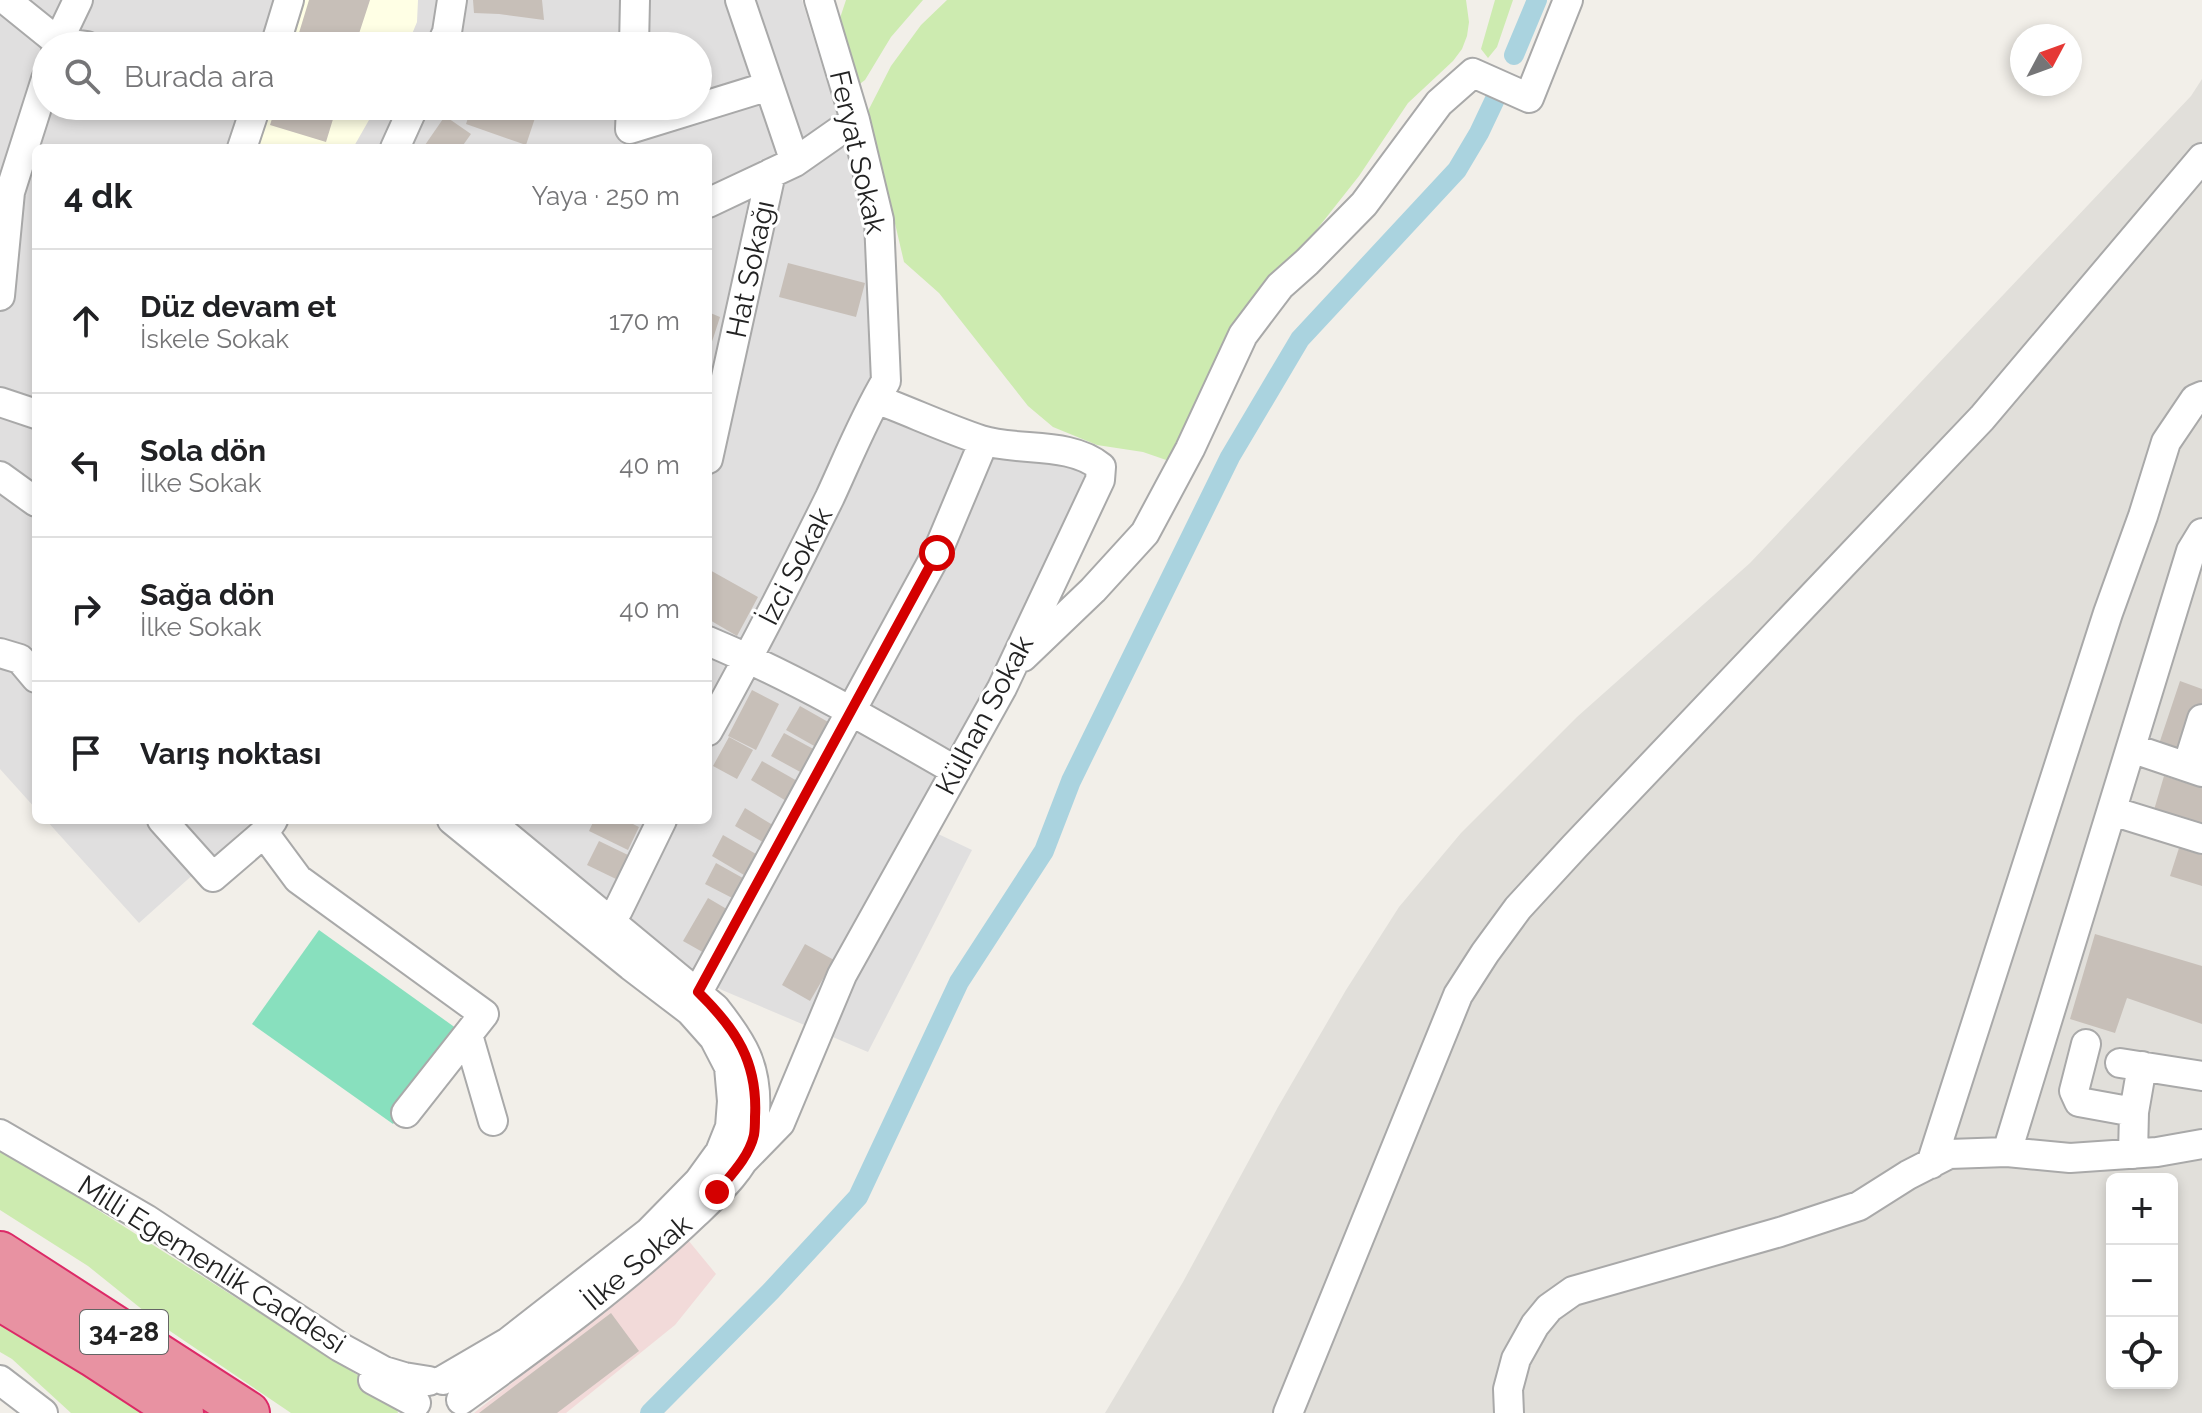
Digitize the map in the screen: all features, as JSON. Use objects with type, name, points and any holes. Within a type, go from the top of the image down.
[{"type":"highway","points":[[0,1231],[85,1287],[235,1405]]},
{"type":"highway","name":"34-28","points":[[0,1253],[235,1405]]},
{"type":"highway","name":"34-28","points":[[0,1299],[182,1413]]},
{"type":"street","points":[[6,0],[43,32]]},
{"type":"street","points":[[63,32],[78,0]]},
{"type":"street","points":[[279,32],[289,0]]},
{"type":"street","points":[[447,32],[452,0]]},
{"type":"street","points":[[634,32],[635,0]]},
{"type":"street","points":[[740,0],[769,86],[783,167]]},
{"type":"street","name":"Feryat Sokak","points":[[819,0],[855,120],[879,220],[886,381],[876,399]]},
{"type":"street","points":[[1011,669],[1093,590],[1145,533],[1190,449],[1243,335],[1280,286],[1364,204],[1439,103],[1473,73],[1529,98],[1568,0]]},
{"type":"street","points":[[712,104],[769,86]]},
{"type":"street","points":[[0,296],[10,192],[32,120]]},
{"type":"street","points":[[243,144],[251,120]]},
{"type":"street","points":[[397,144],[408,120]]},
{"type":"street","points":[[630,120],[630,129],[659,120]]},
{"type":"street","points":[[712,201],[783,167],[855,120]]},
{"type":"street","points":[[1288,1413],[1458,995],[1485,953],[1518,908],[1565,856],[1982,418],[2202,158]]},
{"type":"street","name":"Hat Sokağı","points":[[712,443],[783,167]]},
{"type":"street","points":[[1931,1164],[2166,442],[2195,399],[2202,396]]},
{"type":"street","name":"Külhan Sokak","points":[[741,1163],[780,1123],[842,975],[1011,669],[1100,480],[1101,467],[1091,459],[1067,452],[984,441],[876,399]]},
{"type":"street","name":"İzci Sokak","points":[[712,724],[749,658],[876,399]]},
{"type":"street","points":[[0,402],[32,413]]},
{"type":"street","points":[[698,992],[937,553],[984,441]]},
{"type":"street","points":[[0,476],[32,499]]},
{"type":"street","points":[[2007,1152],[2191,551],[2202,533]]},
{"type":"street","points":[[712,643],[852,710],[956,771]]},
{"type":"street","points":[[0,653],[20,659],[32,673]]},
{"type":"street","points":[[2131,748],[2194,770],[2202,719]]},
{"type":"street","points":[[2112,811],[2202,839]]},
{"type":"street","points":[[166,824],[213,877],[269,827],[298,879],[484,1014],[406,1113]]},
{"type":"street","name":"İlke Sokak","points":[[438,1398],[590,1304],[664,1243],[717,1192],[741,1163],[754,1136],[756,1098],[751,1064],[736,1034],[698,992],[604,930],[458,824]]},
{"type":"street","name":"İlke Sokak","points":[[438,1398],[649,1232],[699,1181],[720,1152],[730,1127],[732,1101],[729,1067],[714,1038],[690,1011],[492,824]]},
{"type":"street","points":[[604,930],[660,824]]},
{"type":"street","points":[[468,1035],[493,1121]]},
{"type":"street","points":[[2086,1044],[2074,1091],[2079,1102],[2134,1112]]},
{"type":"street","points":[[2133,1154],[2131,1064],[2202,1076]]},
{"type":"street","name":"Milli Egemenlik Caddesi","points":[[0,1134],[146,1219],[340,1347],[384,1371],[404,1377],[438,1398]]},
{"type":"street","points":[[1509,1413],[1508,1389],[1516,1359],[1535,1325],[1549,1308],[1573,1291],[1780,1232],[1859,1206],[1949,1154],[2007,1152],[2070,1158],[2157,1152],[2202,1144]]},
{"type":"street","name":"Milli Egemenlik Caddesi","points":[[0,1146],[99,1202],[364,1375],[438,1398]]},
{"type":"street","points":[[0,1380],[43,1413]]},
{"type":"shaded area","points":[[0,0],[802,0],[865,206],[874,396],[1098,473],[934,832],[972,850],[868,1052],[722,990],[595,910],[486,824],[712,824],[712,144],[32,144],[32,805],[0,769]]},
{"type":"shaded area","points":[[295,0],[418,0],[417,22],[413,32],[285,32]]},
{"type":"shaded area","points":[[2202,79],[2202,1413],[1105,1413],[1183,1282],[1278,1107],[1399,907],[1461,833],[1577,717],[1750,563],[2191,96]]},
{"type":"shaded area","points":[[258,120],[369,120],[355,144],[250,144]]},
{"type":"shaded area","points":[[50,824],[250,824],[139,923]]},
{"type":"shaded area","points":[[688,1240],[716,1274],[675,1325],[566,1413],[474,1413],[633,1287]]},
{"type":"green space","points":[[846,0],[923,0],[891,37],[865,80],[857,86],[839,21]]},
{"type":"green space","points":[[947,0],[1466,0],[1469,22],[1462,49],[1408,103],[1359,176],[1288,266],[1172,462],[1143,452],[1097,445],[1053,427],[1028,406],[939,293],[904,262],[867,117],[891,66],[921,25]]},
{"type":"green space","points":[[1495,0],[1513,0],[1497,47],[1488,58],[1481,49]]},
{"type":"green space","points":[[319,930],[460,1031],[393,1124],[252,1024]]},
{"type":"green space","points":[[0,1150],[367,1381],[398,1413],[291,1413],[164,1327],[88,1266],[0,1210]]},
{"type":"green space","points":[[0,1319],[142,1413],[71,1413],[12,1359],[0,1352]]},
{"type":"building","points":[[309,0],[370,0],[360,32],[299,32]]},
{"type":"building","points":[[473,0],[542,0],[544,20],[474,13]]},
{"type":"building","points":[[272,120],[333,120],[326,142],[270,125]]},
{"type":"building","points":[[442,120],[451,120],[471,134],[464,144],[426,144]]},
{"type":"building","points":[[467,120],[534,120],[526,144],[466,124]]},
{"type":"building","points":[[788,263],[865,283],[856,317],[779,297]]},
{"type":"building","points":[[712,314],[720,317],[712,342]]},
{"type":"building","points":[[712,571],[758,597],[737,636],[712,621]]},
{"type":"building","points":[[2180,681],[2202,689],[2202,705],[2186,753],[2159,744]]},
{"type":"building","points":[[752,690],[779,704],[756,750],[728,736]]},
{"type":"building","points":[[800,706],[830,723],[816,747],[786,730]]},
{"type":"building","points":[[784,733],[817,751],[804,774],[771,756]]},
{"type":"building","points":[[729,737],[753,750],[737,779],[713,766]]},
{"type":"building","points":[[762,761],[799,782],[788,802],[751,780]]},
{"type":"building","points":[[2164,776],[2202,788],[2202,825],[2154,810]]},
{"type":"building","points":[[745,808],[776,827],[766,844],[735,826]]},
{"type":"building","points":[[592,824],[633,824],[639,827],[628,850],[589,831]]},
{"type":"building","points":[[723,835],[756,854],[744,875],[712,856]]},
{"type":"building","points":[[599,841],[628,855],[616,879],[587,865]]},
{"type":"building","points":[[2179,848],[2202,855],[2202,886],[2170,876]]},
{"type":"building","points":[[716,863],[750,882],[740,902],[705,884]]},
{"type":"building","points":[[708,898],[730,911],[706,954],[683,941]]},
{"type":"building","points":[[2095,934],[2202,966],[2202,1024],[2127,998],[2115,1033],[2070,1019]]},
{"type":"building","points":[[805,944],[834,960],[810,1001],[782,985]]},
{"type":"building","points":[[611,1313],[639,1351],[557,1413],[479,1413]]},
{"type":"waterway","points":[[1514,55],[1537,0]]},
{"type":"waterway","points":[[650,1413],[771,1291],[858,1197],[959,982],[1044,851],[1071,781],[1230,457],[1300,339],[1457,170],[1497,95]]},
{"type":"route","points":[[717,1192],[741,1163],[754,1136],[756,1098],[751,1064],[736,1034],[698,992],[937,553]]}]
